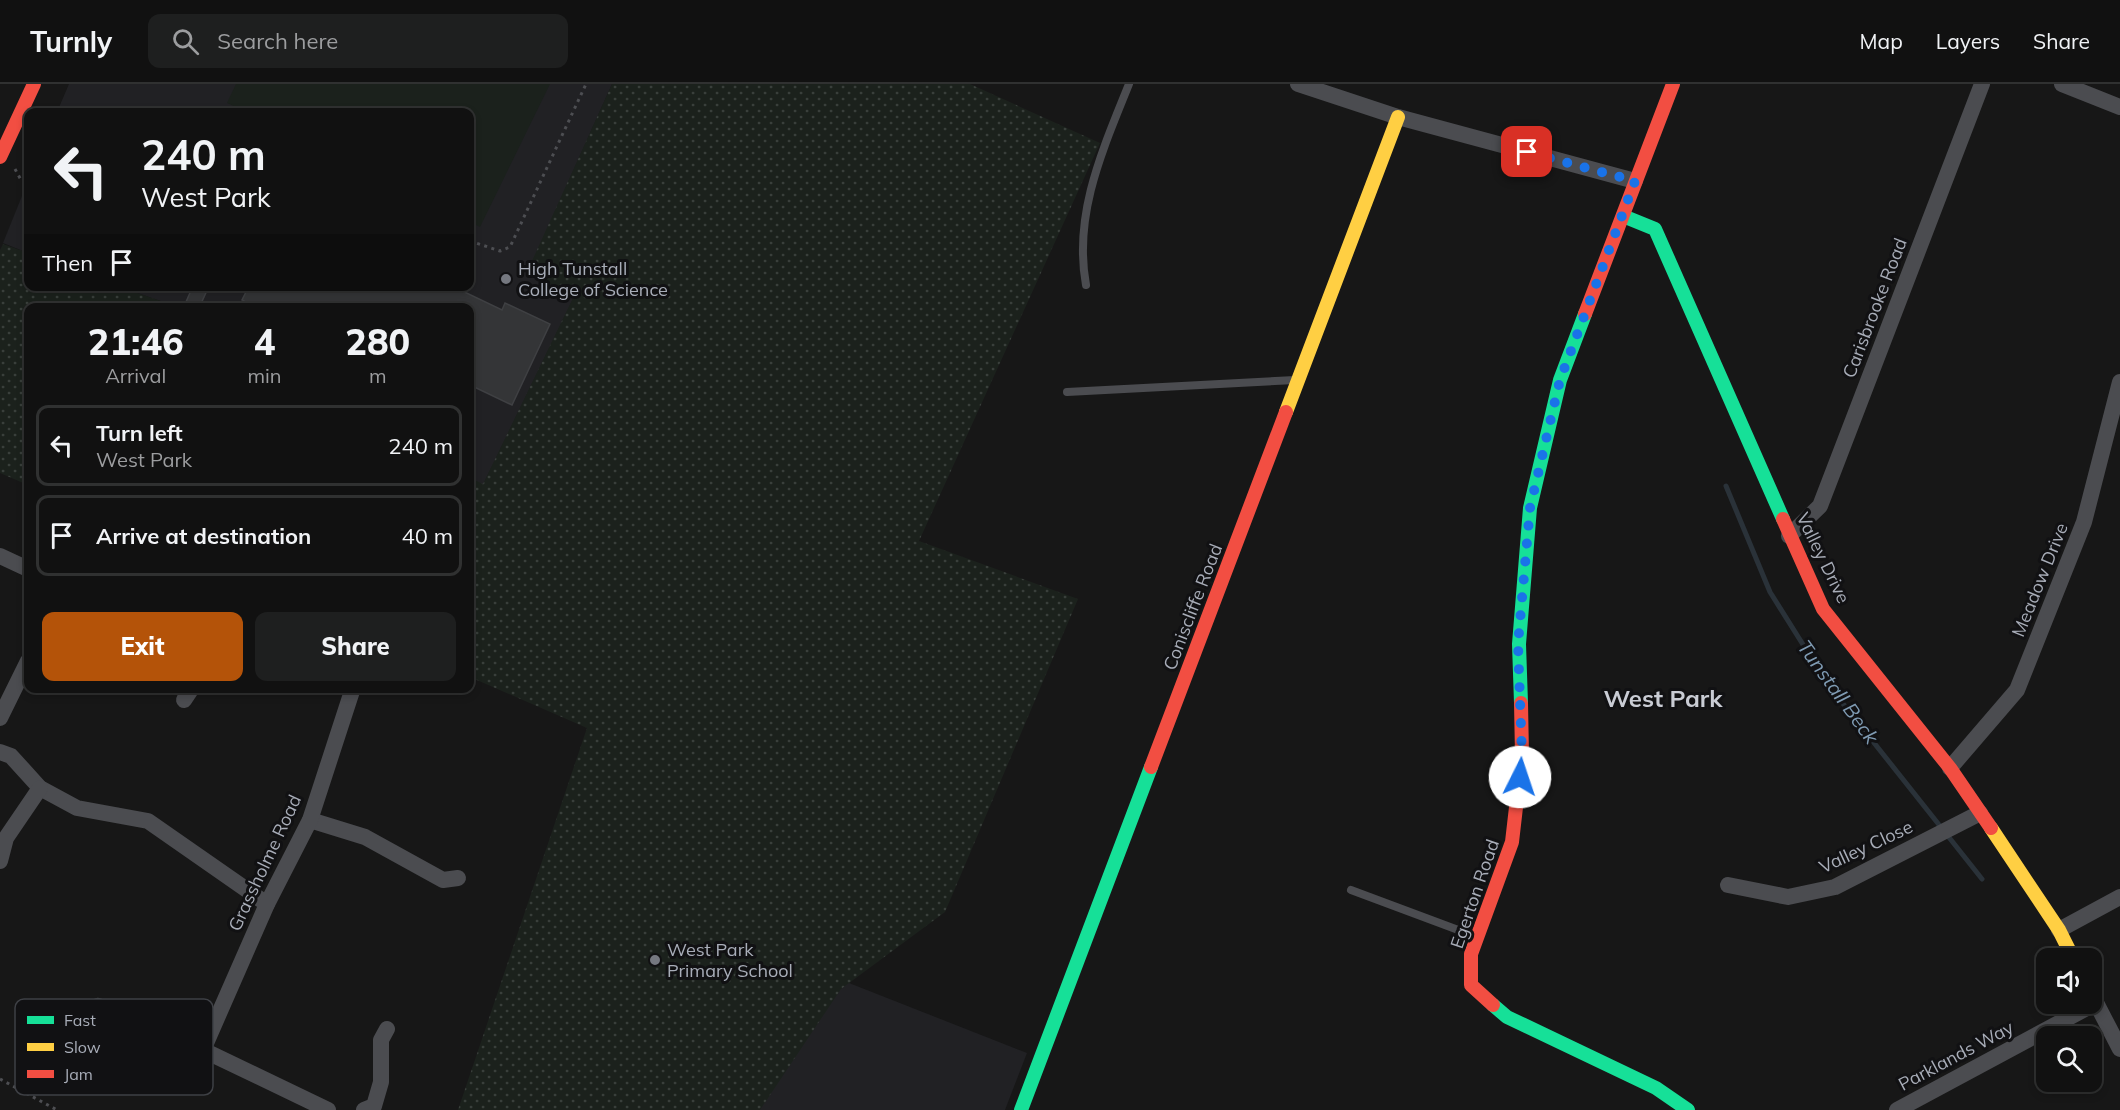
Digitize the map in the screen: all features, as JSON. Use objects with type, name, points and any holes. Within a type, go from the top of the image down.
[{"type":"street","points":[[0,157],[34,84]]},
{"type":"street","points":[[1298,84],[1398,117],[1635,181]]},
{"type":"street","name":"Egerton Road","points":[[1673,84],[1560,380],[1530,508],[1518,644],[1522,755],[1512,842],[1471,954],[1471,985],[1507,1017],[1656,1088],[1688,1110]]},
{"type":"street","name":"Carisbrooke Road","points":[[1790,536],[1820,506],[1982,84]]},
{"type":"street","points":[[2062,84],[2120,107]]},
{"type":"street","name":"Coniscliffe Road","points":[[1021,1110],[1398,117]]},
{"type":"street","name":"Valley Drive","points":[[1623,216],[1655,229],[1823,609],[1950,768],[2059,930],[2068,948]]},
{"type":"street","name":"Meadow Drive","points":[[1950,768],[2017,690],[2084,522],[2120,382]]},
{"type":"street","points":[[0,556],[24,567]]},
{"type":"street","points":[[0,718],[24,670]]},
{"type":"street","name":"Grassholme Road","points":[[213,1027],[267,904],[310,819],[351,693]]},
{"type":"street","points":[[0,752],[11,756],[40,788],[77,807],[148,821],[267,904]]},
{"type":"street","points":[[0,861],[6,838],[40,788]]},
{"type":"street","name":"Valley Close","points":[[1728,885],[1788,897],[1834,887],[1980,813]]},
{"type":"street","points":[[310,819],[365,837],[443,880],[458,878]]},
{"type":"street","points":[[2059,930],[2120,897]]},
{"type":"street","name":"Parklands Way","points":[[1897,1110],[2066,1014]]},
{"type":"street","points":[[2102,1014],[2120,1049]]},
{"type":"street","points":[[364,1110],[374,1106],[381,1083],[381,1040],[387,1029]]},
{"type":"street","points":[[213,1055],[328,1110]]},
{"type":"lane","points":[[1086,285],[1082,261],[1083,218],[1099,161],[1129,84]]},
{"type":"lane","points":[[1067,392],[1298,380]]},
{"type":"lane","points":[[1351,890],[1477,938]]},
{"type":"path","points":[[474,242],[500,251],[510,247],[586,84]]},
{"type":"path","points":[[0,1079],[15,1087]]},
{"type":"path","points":[[29,1095],[57,1110]]},
{"type":"shaded area","name":"High Tunstall College of Science","points":[[69,84],[612,84],[528,272],[575,295],[483,485],[474,480],[474,303],[166,303],[132,291],[474,291],[474,108],[59,108]]},
{"type":"shaded area","points":[[236,84],[550,84],[480,227],[474,224],[474,108],[238,108],[227,103]]},
{"type":"shaded area","points":[[612,84],[970,84],[1100,143],[919,541],[1078,599],[945,912],[841,989],[760,1110],[458,1110],[587,728],[474,679],[474,480],[483,484],[574,296],[527,272]]},
{"type":"shaded area","points":[[24,191],[24,251],[3,243]]},
{"type":"shaded area","points":[[3,244],[24,252],[24,291],[132,291],[166,303],[24,303],[24,483],[0,473],[0,250]]},
{"type":"shaded area","name":"West Park Primary School","points":[[554,867],[1027,1053],[1005,1110],[467,1110]]},
{"type":"building","points":[[191,291],[207,291],[201,303],[186,302]]},
{"type":"building","points":[[246,291],[462,291],[502,310],[505,303],[550,324],[512,405],[474,387],[474,303],[248,303],[242,300]]},
{"type":"waterway","name":"Tunstall Beck","points":[[1726,486],[1770,592],[1829,686],[1982,879]]},
{"type":"traffic: fast","points":[[1623,216],[1655,229],[1783,519]]},
{"type":"traffic: fast","points":[[1521,703],[1519,644],[1530,508],[1560,380],[1585,314]]},
{"type":"traffic: fast","points":[[1021,1110],[1151,767]]},
{"type":"traffic: fast","points":[[1493,1005],[1507,1017],[1656,1088],[1688,1110]]},
{"type":"traffic: slow","points":[[1286,412],[1398,117]]},
{"type":"traffic: slow","points":[[1991,828],[2059,930],[2068,948]]},
{"type":"traffic: jam","points":[[0,157],[34,84]]},
{"type":"traffic: jam","points":[[1585,314],[1673,84]]},
{"type":"traffic: jam","points":[[1151,767],[1286,412]]},
{"type":"traffic: jam","points":[[1783,519],[1823,609],[1950,768],[1991,828]]},
{"type":"traffic: jam","points":[[1493,1005],[1471,985],[1471,954],[1512,842],[1522,755],[1521,703]]},
{"type":"place","name":"High Tunstall College of Science","points":[[506,279]]},
{"type":"place","name":"West Park Primary School","points":[[655,960]]},
{"type":"district","name":"West Park","points":[[1663,699]]},
{"type":"route","points":[[1520,777],[1522,755],[1518,644],[1530,508],[1560,380],[1635,181],[1527,152]]}]
